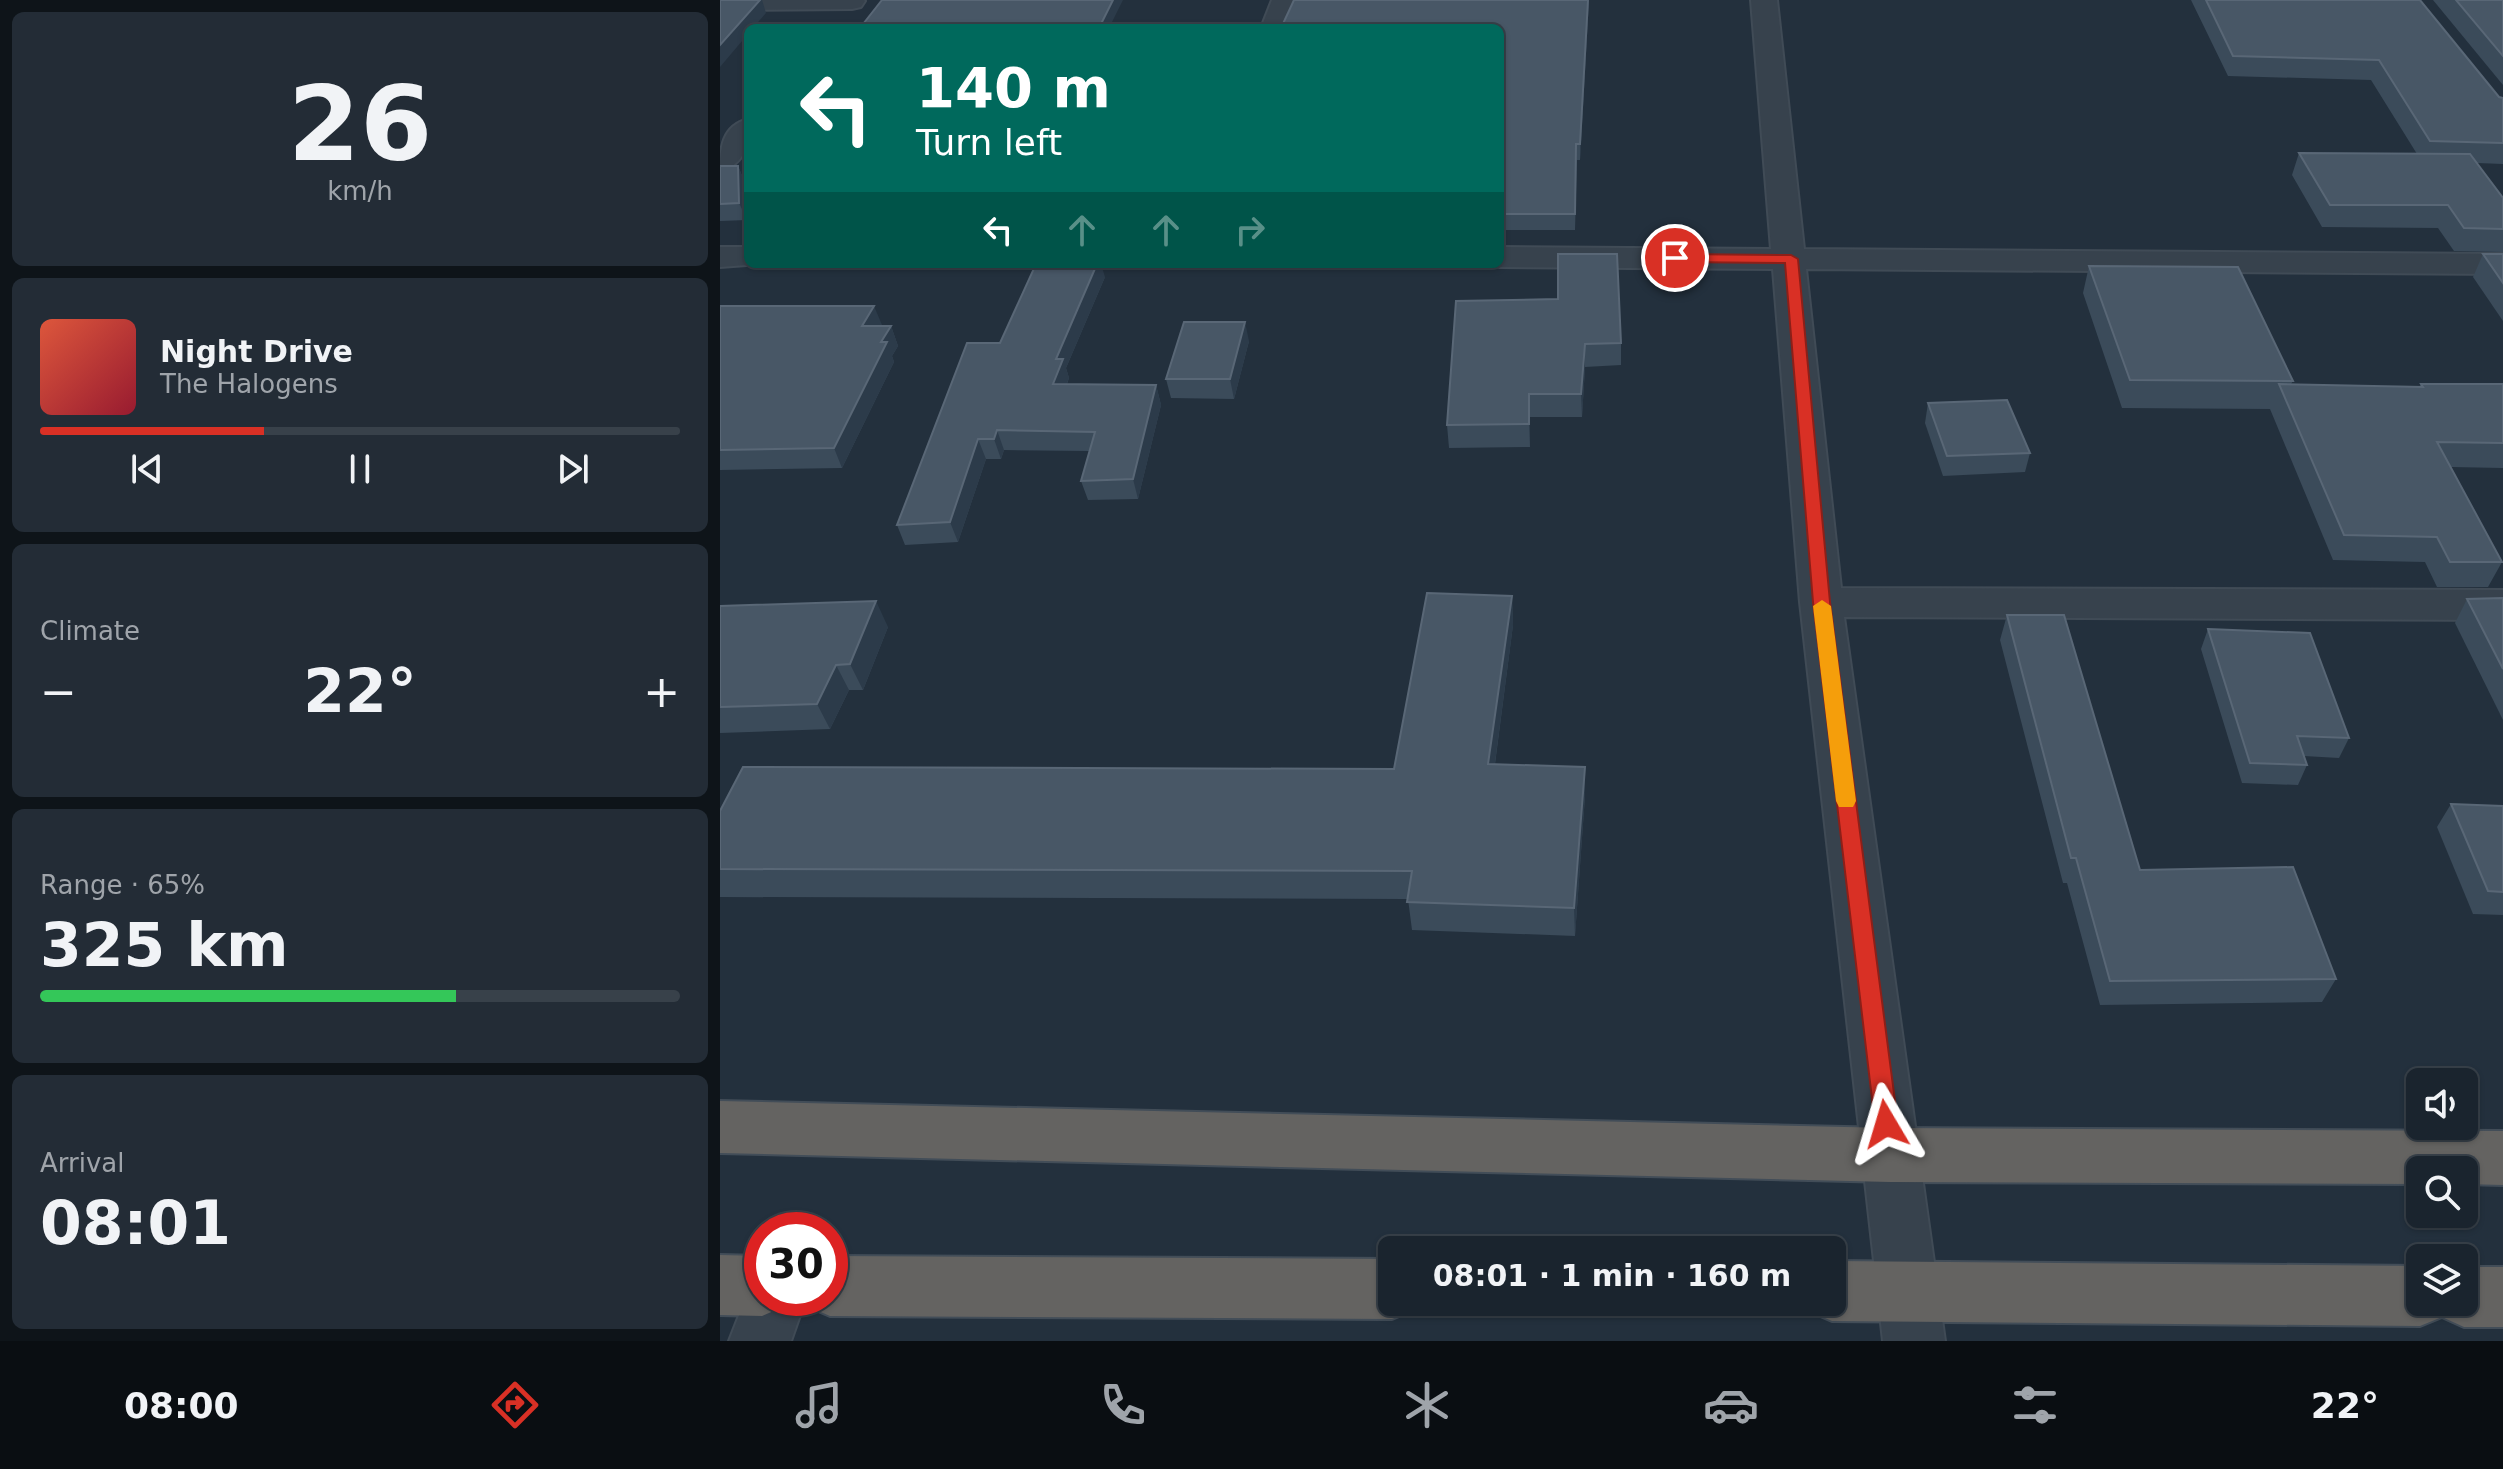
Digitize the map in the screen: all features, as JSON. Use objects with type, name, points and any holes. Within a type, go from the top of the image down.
[{"type":"highway","points":[[720,1127],[1890,1155],[2503,1158]]},
{"type":"highway","points":[[720,1285],[744,1286]]},
{"type":"highway","points":[[848,1286],[1378,1289]]},
{"type":"highway","points":[[1846,1295],[1911,1316],[2406,1297]]},
{"type":"highway","points":[[2478,1297],[2503,1297]]},
{"type":"street","points":[[720,2],[853,0]]},
{"type":"street","points":[[833,24],[853,0]]},
{"type":"street","points":[[1276,24],[1285,0]]},
{"type":"street","points":[[1764,0],[1791,259],[1821,602],[1911,1316]]},
{"type":"street","points":[[720,162],[744,133]]},
{"type":"street","points":[[720,257],[744,257]]},
{"type":"street","points":[[1504,257],[2503,264]]},
{"type":"street","points":[[1821,602],[2503,605]]},
{"type":"street","points":[[760,1341],[769,1316]]},
{"type":"building","points":[[720,0],[760,0],[720,45]]},
{"type":"building","points":[[882,0],[1113,0],[1101,24],[863,24]]},
{"type":"building","points":[[1294,0],[1588,0],[1580,144],[1576,144],[1575,214],[1504,214],[1504,24],[1283,24]]},
{"type":"building","points":[[2206,0],[2420,0],[2499,97],[2503,98],[2503,143],[2430,141],[2379,60],[2233,56]]},
{"type":"building","points":[[2456,0],[2503,0],[2503,56]]},
{"type":"building","points":[[2299,153],[2470,154],[2503,198],[2503,229],[2464,228],[2448,205],[2330,205]]},
{"type":"building","points":[[720,166],[738,166],[739,203],[720,204]]},
{"type":"building","points":[[1558,254],[1617,254],[1621,343],[1585,344],[1581,394],[1529,394],[1529,424],[1447,425],[1456,301],[1558,299]]},
{"type":"building","points":[[2483,254],[2503,254],[2503,283]]},
{"type":"building","points":[[2089,266],[2238,267],[2293,381],[2130,380]]},
{"type":"building","points":[[1034,268],[1095,268],[1056,359],[1063,359],[1053,384],[1156,385],[1133,479],[1081,481],[1095,432],[997,430],[994,439],[978,439],[950,522],[897,525],[967,343],[1000,343]]},
{"type":"building","points":[[720,306],[874,306],[862,326],[891,326],[881,342],[887,342],[834,448],[720,450]]},
{"type":"building","points":[[1184,322],[1245,322],[1230,379],[1166,379]]},
{"type":"building","points":[[2279,384],[2423,387],[2421,384],[2503,384],[2503,443],[2437,442],[2502,562],[2450,562],[2437,537],[2344,535]]},
{"type":"building","points":[[2007,400],[2030,453],[1947,456],[1928,403]]},
{"type":"building","points":[[1427,593],[1512,596],[1488,764],[1585,767],[1574,908],[1407,902],[1412,871],[720,869],[720,811],[743,767],[1394,769]]},
{"type":"building","points":[[2503,598],[2503,669],[2467,599]]},
{"type":"building","points":[[876,601],[850,664],[836,665],[817,704],[720,707],[720,606]]},
{"type":"building","points":[[2007,615],[2064,615],[2140,870],[2293,867],[2336,979],[2110,981],[2076,858],[2071,858]]},
{"type":"building","points":[[2208,629],[2310,633],[2349,738],[2297,736],[2307,765],[2250,763]]},
{"type":"building","points":[[2451,804],[2503,806],[2503,892],[2488,891]]},
{"type":"slow traffic","points":[[1822,606],[1846,801]]},
{"type":"route","points":[[1675,258],[1791,259],[1821,602],[1886,1124]]}]
